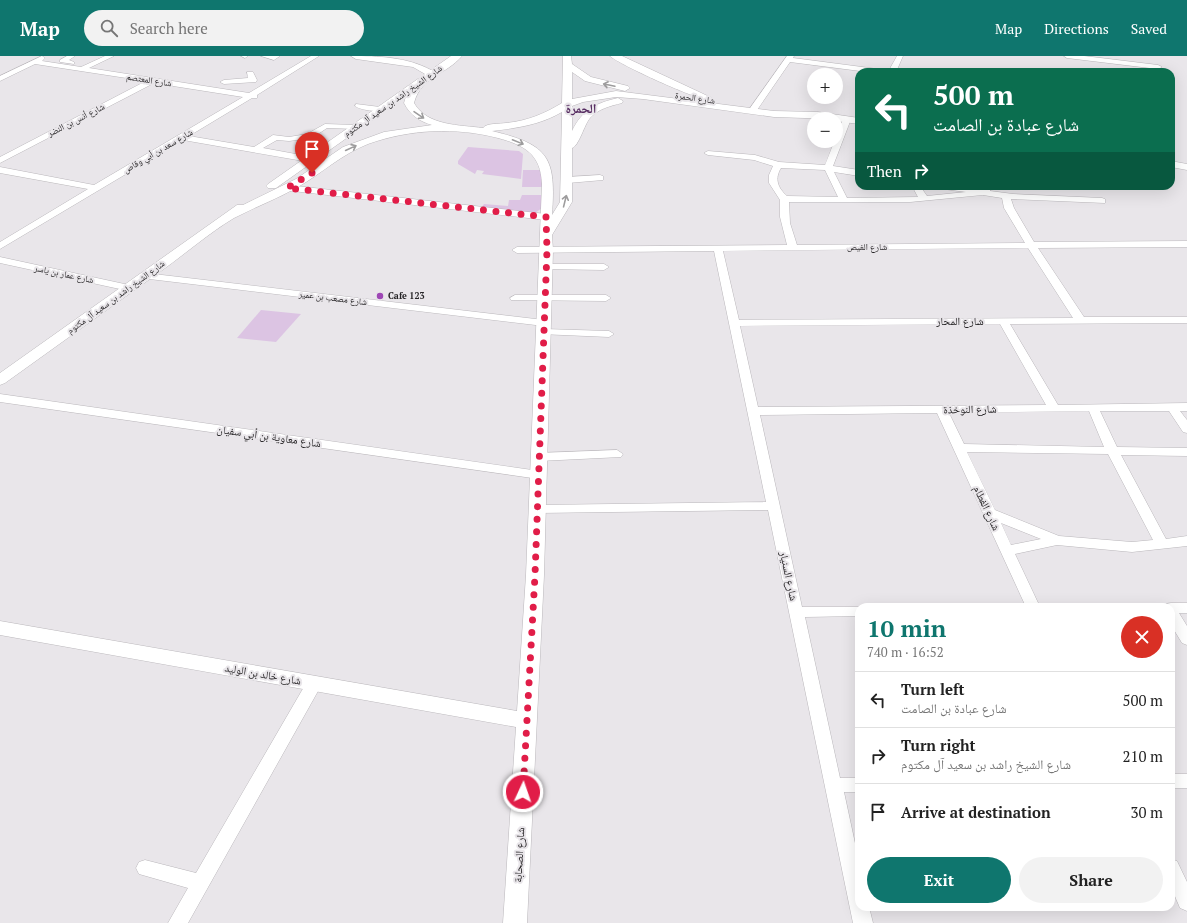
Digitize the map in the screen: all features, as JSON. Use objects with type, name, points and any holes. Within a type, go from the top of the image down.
[{"type":"street","points":[[0,79],[46,56]]},
{"type":"street","points":[[72,56],[63,62],[86,68],[111,56]]},
{"type":"street","points":[[264,56],[274,58],[277,56]]},
{"type":"street","name":"شارع سعد بن أبي وقاص","points":[[0,246],[94,188],[316,56]]},
{"type":"street","points":[[356,56],[415,65],[432,74]]},
{"type":"street","points":[[392,56],[429,60],[455,57]]},
{"type":"street","points":[[614,56],[692,93],[721,102]]},
{"type":"street","points":[[894,68],[900,56]]},
{"type":"street","points":[[1067,56],[1158,67]]},
{"type":"street","name":"شارع الشيخ راشد بن سعيد آل مكتوم","points":[[0,380],[309,159],[380,109],[420,84],[455,57]]},
{"type":"street","points":[[754,109],[790,58],[858,68]]},
{"type":"street","points":[[517,250],[546,242],[566,202],[568,180],[567,61]]},
{"type":"street","name":"شارع الحمرة","points":[[567,61],[580,74],[598,82],[721,102],[754,109]]},
{"type":"street","name":"شارع المعتصم","points":[[35,62],[86,68],[264,98]]},
{"type":"street","points":[[0,71],[13,73]]},
{"type":"street","points":[[223,83],[240,81],[252,77],[272,83]]},
{"type":"street","points":[[640,90],[663,87],[664,84],[661,78]]},
{"type":"street","name":"شارع أنس بن النضر","points":[[0,160],[152,80]]},
{"type":"street","points":[[420,84],[411,96],[409,103],[418,115],[442,125],[465,128]]},
{"type":"street","name":"شارع الحمرة","points":[[465,128],[498,128],[518,125],[548,116],[567,104],[581,99],[616,94],[656,97],[855,120]]},
{"type":"street","points":[[568,155],[580,122],[588,113],[614,102],[636,98],[656,97]]},
{"type":"street","points":[[359,106],[380,109]]},
{"type":"street","points":[[844,200],[828,168],[847,119]]},
{"type":"street","points":[[256,149],[276,137],[289,139],[309,136],[325,126],[356,127]]},
{"type":"street","name":"شارع الشيخ راشد بن سعيد آل مكتوم","points":[[232,215],[287,188],[346,150],[360,143],[379,137],[417,130],[465,128],[487,131],[524,144],[541,158],[547,173],[548,192],[546,242]]},
{"type":"street","points":[[44,129],[55,131]]},
{"type":"street","points":[[182,137],[309,159]]},
{"type":"street","points":[[708,153],[755,158],[778,165],[828,168],[855,172]]},
{"type":"street","points":[[778,165],[773,172],[772,180],[776,190],[785,199],[844,200],[954,198],[982,190]]},
{"type":"street","points":[[1175,165],[1187,167]]},
{"type":"street","points":[[0,170],[94,188]]},
{"type":"street","points":[[568,180],[600,178]]},
{"type":"street","points":[[273,185],[276,190],[287,188],[546,242],[604,267]]},
{"type":"street","points":[[918,190],[924,199]]},
{"type":"street","points":[[989,190],[1006,196],[1102,202]]},
{"type":"street","points":[[1006,196],[1009,208],[1031,245],[1081,320]]},
{"type":"street","points":[[785,199],[783,209],[786,226],[793,247]]},
{"type":"street","name":"شارع الغيص","points":[[546,242],[718,248],[1186,245]]},
{"type":"street","name":"شارع الصحابة","points":[[515,923],[527,721],[539,466],[546,242]]},
{"type":"street","name":"شارع السنيار","points":[[718,248],[855,885]]},
{"type":"street","name":"شارع عمار بن ياسر","points":[[0,260],[129,288]]},
{"type":"street","name":"شارع مصعب بن عمير","points":[[145,276],[609,334]]},
{"type":"street","points":[[515,298],[606,298]]},
{"type":"street","name":"شارع المحار","points":[[734,323],[1187,320]]},
{"type":"street","points":[[1004,321],[1054,408]]},
{"type":"street","name":"شارع معاوية بن أبي سفيان","points":[[0,398],[539,466],[617,454]]},
{"type":"street","points":[[1172,407],[1187,428]]},
{"type":"street","name":"شارع النوخذة","points":[[753,411],[1187,407]]},
{"type":"street","points":[[1093,408],[1112,450],[1162,545]]},
{"type":"street","name":"شارع الفطام","points":[[941,409],[1031,603]]},
{"type":"street","points":[[959,448],[1187,452]]},
{"type":"street","points":[[537,509],[774,506]]},
{"type":"street","points":[[989,513],[1057,540],[1132,547],[1162,545],[1187,541]]},
{"type":"street","points":[[1007,551],[1057,540]]},
{"type":"street","points":[[1175,608],[1187,608]]},
{"type":"street","points":[[796,612],[855,611]]},
{"type":"street","points":[[1175,619],[1187,639]]},
{"type":"street","name":"شارع خالد بن الوليد","points":[[0,628],[527,721]]},
{"type":"street","points":[[178,923],[314,684]]},
{"type":"street","points":[[1175,781],[1187,781]]},
{"type":"street","points":[[834,785],[855,784]]},
{"type":"street","points":[[145,868],[200,884]]},
{"type":"street","points":[[1175,876],[1187,902]]},
{"type":"street","points":[[861,911],[863,923]]},
{"type":"shaded area","points":[[468,147],[519,151],[523,154],[521,179],[482,174],[484,171],[477,170],[475,174],[458,164],[458,161]]},
{"type":"shaded area","points":[[523,170],[542,170],[543,187],[522,187]]},
{"type":"shaded area","points":[[522,195],[542,195],[542,208],[535,213],[482,207],[484,204],[508,206],[509,200],[520,200]]},
{"type":"shaded area","points":[[261,310],[301,314],[276,342],[237,338]]},
{"type":"place","name":"Cafe 123","points":[[380,296]]},
{"type":"district","name":"الحمرة","points":[[581,108]]},
{"type":"route","points":[[312,173],[301,181],[287,188],[546,217],[547,250],[535,575],[523,792]]}]
